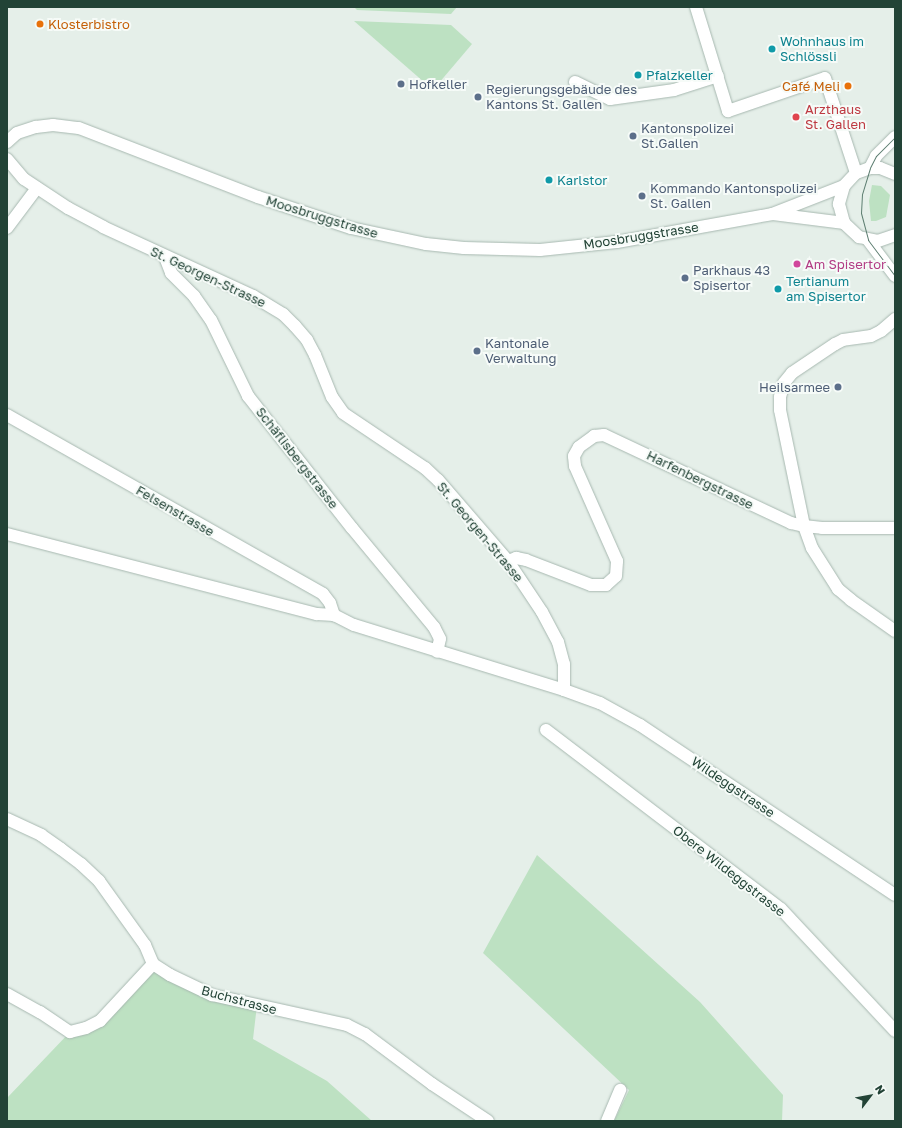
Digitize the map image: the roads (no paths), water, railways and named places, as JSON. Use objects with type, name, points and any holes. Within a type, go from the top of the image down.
[{"type":"street","points":[[696,7],[728,111],[825,78],[856,173]]},
{"type":"street","points":[[575,82],[610,99],[674,90],[718,76]]},
{"type":"street","name":"Moosbruggstrasse","points":[[7,142],[17,133],[36,127],[53,125],[79,128],[258,197],[351,228],[426,244],[464,248],[503,250],[571,248],[772,214],[844,186]]},
{"type":"street","points":[[870,168],[876,156],[895,137]]},
{"type":"street","name":"St. Georgen-Strasse","points":[[7,159],[20,175],[37,188],[103,227],[164,257],[238,289],[268,304],[282,314],[307,340],[332,397],[343,413],[425,468],[438,480],[508,561],[542,612],[558,642],[564,664],[564,690]]},
{"type":"street","points":[[895,174],[880,168],[870,168],[856,173],[844,186],[839,204],[844,223],[859,236],[868,240],[878,241],[895,236]]},
{"type":"street","points":[[7,228],[37,188]]},
{"type":"street","name":"Moosbruggstrasse","points":[[772,214],[844,223]]},
{"type":"street","points":[[868,240],[895,276]]},
{"type":"street","name":"Schäflisbergstrasse","points":[[164,257],[171,273],[194,296],[211,320],[248,396],[352,528],[434,627],[440,639],[437,652]]},
{"type":"street","points":[[895,319],[881,331],[871,336],[844,340],[835,344],[792,374],[784,383],[780,397],[780,410],[804,526],[812,548],[838,589],[850,600],[895,631]]},
{"type":"street","name":"Felsenstrasse","points":[[7,415],[323,594],[330,603],[334,615]]},
{"type":"street","name":"Harfenbergstrasse","points":[[508,561],[516,558],[526,560],[591,585],[606,585],[616,576],[617,561],[575,466],[574,456],[578,447],[594,436],[604,435],[777,518],[804,526],[895,528]]},
{"type":"street","points":[[7,534],[317,614],[334,615],[354,625],[437,652],[564,690]]},
{"type":"street","name":"Wildeggstrasse","points":[[564,690],[600,703],[634,722],[895,895]]},
{"type":"street","name":"Obere Wildeggstrasse","points":[[546,730],[781,909],[813,941],[895,1031]]},
{"type":"street","points":[[7,819],[41,835],[81,864],[99,881],[145,945],[153,964],[100,1021],[86,1028],[70,1032],[40,1012],[7,994]]},
{"type":"street","name":"Buchstrasse","points":[[153,964],[189,985],[212,995],[353,1028],[365,1034],[432,1084],[488,1121]]},
{"type":"street","points":[[607,1121],[620,1090]]},
{"type":"tram line","points":[[895,137],[876,156],[870,168],[862,194],[861,213],[868,240],[895,276]]},
{"type":"tram line","points":[[895,211],[895,236]]},
{"type":"place","name":"Klosterbistro","points":[[40,24]]},
{"type":"place","name":"Wohnhaus im Schlössli","points":[[772,49]]},
{"type":"place","name":"Pfalzkeller","points":[[638,75]]},
{"type":"place","name":"Hofkeller","points":[[401,84]]},
{"type":"place","name":"Café Meli","points":[[848,86]]},
{"type":"place","name":"Regierungsgebäude des Kantons St. Gallen","points":[[478,97]]},
{"type":"place","name":"Arzthaus St. Gallen","points":[[796,117]]},
{"type":"place","name":"Kantonspolizei St.Gallen","points":[[633,136]]},
{"type":"place","name":"Karlstor","points":[[549,180]]},
{"type":"place","name":"Kommando Kantonspolizei St. Gallen","points":[[642,196]]},
{"type":"place","name":"Am Spisertor","points":[[797,264]]},
{"type":"place","name":"Parkhaus 43 Spisertor","points":[[685,278]]},
{"type":"place","name":"Tertianum am Spisertor","points":[[778,289]]},
{"type":"place","name":"Kantonale Verwaltung","points":[[477,351]]},
{"type":"place","name":"Heilsarmee","points":[[838,387]]}]
